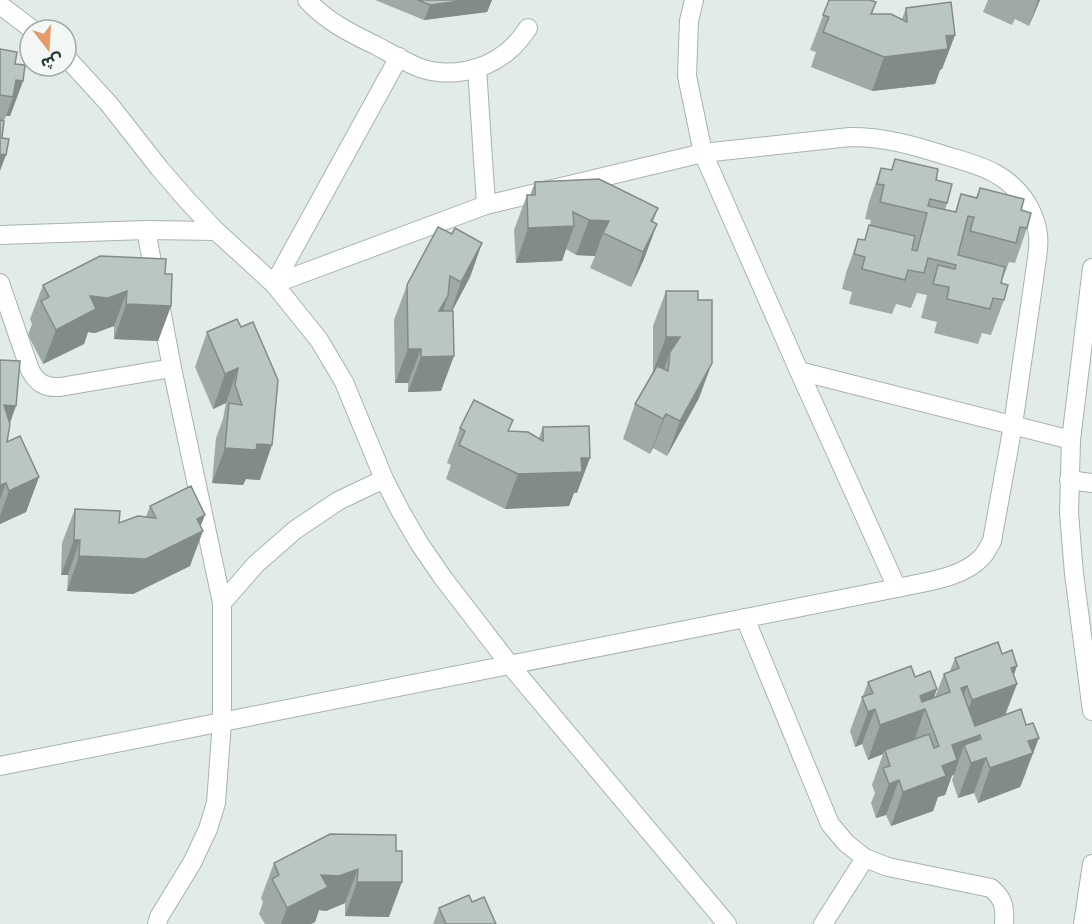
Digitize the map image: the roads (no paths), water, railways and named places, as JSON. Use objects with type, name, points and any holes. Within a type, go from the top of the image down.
[{"type":"street","points":[[307,0],[324,17],[343,29],[421,68],[439,72],[459,72],[492,62],[519,41],[528,28]]},
{"type":"street","points":[[694,0],[689,21],[687,76],[703,153],[897,588]]},
{"type":"street","points":[[0,5],[18,19]]},
{"type":"street","points":[[274,284],[399,57]]},
{"type":"street","points":[[477,68],[486,205]]},
{"type":"street","points":[[78,70],[109,104],[166,177],[216,231],[274,284],[319,340],[344,382],[384,478],[401,512],[443,578],[510,665],[727,924]]},
{"type":"street","points":[[0,766],[897,588],[955,574],[971,567],[984,556],[992,541],[1013,425],[1037,258],[1038,235],[1032,213],[1020,193],[1003,177],[982,167],[893,140],[871,137],[839,138],[703,153],[486,205],[274,284]]},
{"type":"street","points":[[0,235],[146,230],[216,231]]},
{"type":"street","points":[[146,230],[172,368],[222,603],[222,722],[216,803],[208,829],[192,863],[157,924]]},
{"type":"street","points":[[1092,267],[1071,440],[1069,480],[1071,547],[1092,711]]},
{"type":"street","points":[[0,284],[30,370],[41,385],[60,387],[172,368]]},
{"type":"street","points":[[799,371],[1071,440]]},
{"type":"street","points":[[222,603],[256,564],[295,530],[338,501],[384,478]]},
{"type":"street","points":[[1069,480],[1092,483]]},
{"type":"street","points":[[745,618],[830,824],[846,843],[865,858],[888,867],[991,888],[999,895],[1004,905],[1004,924]]},
{"type":"street","points":[[823,924],[865,858]]},
{"type":"street","points":[[1083,924],[1092,864]]}]
